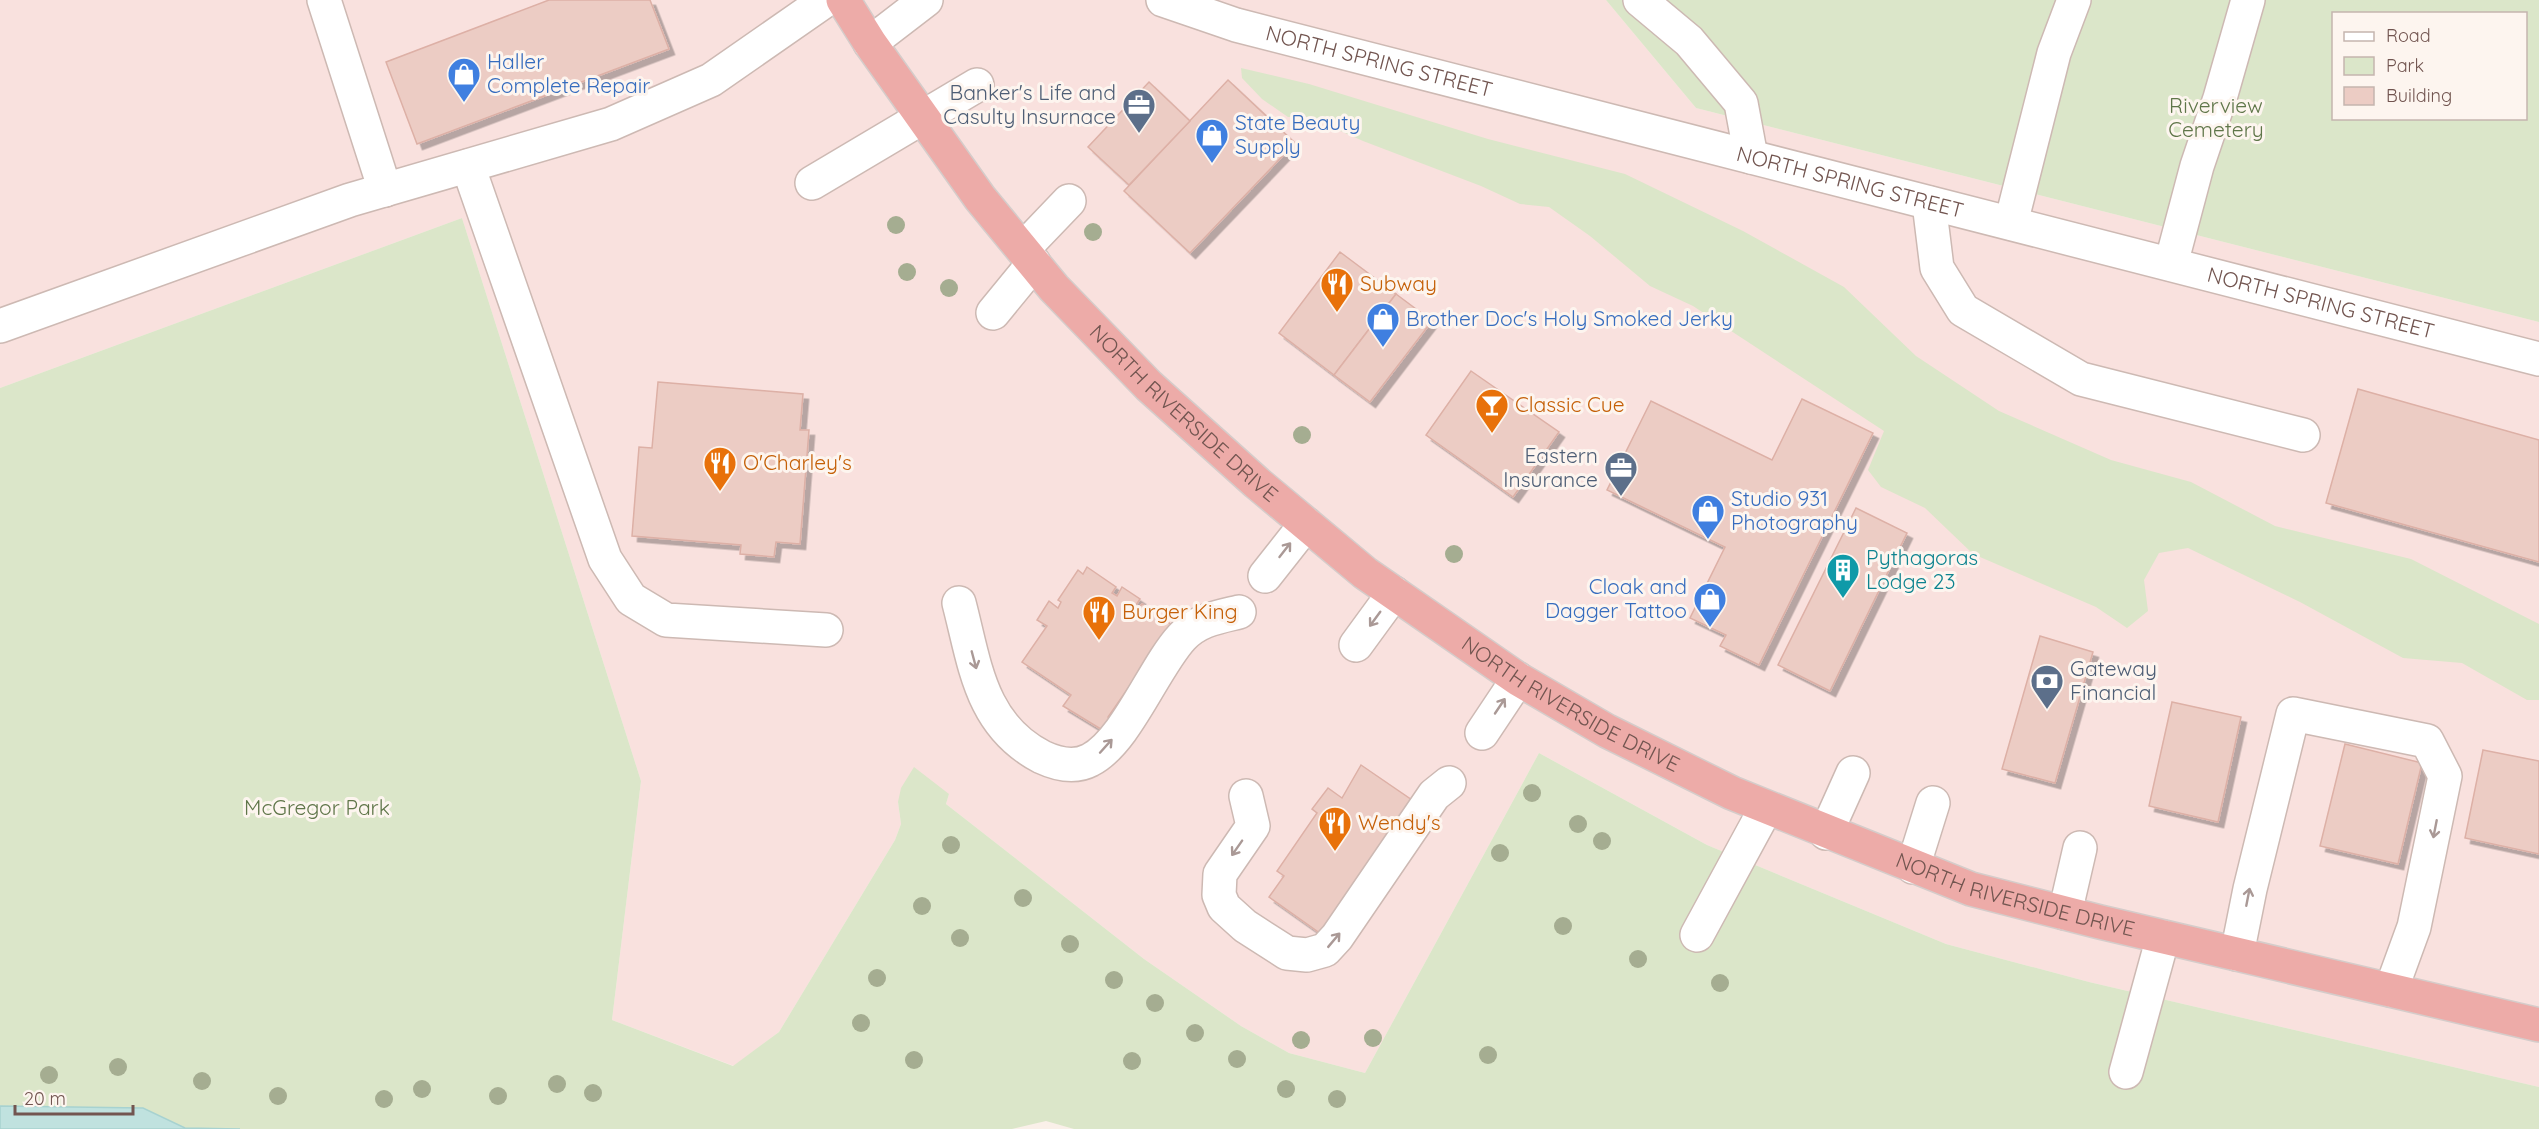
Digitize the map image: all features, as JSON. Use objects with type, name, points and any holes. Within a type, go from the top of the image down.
[{"type":"highway","name":"NORTH RIVERSIDE DRIVE","points":[[843,0],[870,43],[980,198],[1054,288],[1149,386],[1306,524],[1394,593],[1518,679],[1607,731],[1766,808],[1971,889],[2163,937],[2539,1024]]},
{"type":"street","points":[[324,0],[385,190]]},
{"type":"street","points":[[0,326],[385,190],[611,124],[711,80],[826,0]]},
{"type":"street","points":[[870,43],[926,0]]},
{"type":"street","points":[[1640,0],[1689,41],[1741,103],[1751,157]]},
{"type":"street","points":[[2011,223],[2055,53],[2074,0]]},
{"type":"street","points":[[2171,264],[2197,166],[2220,98],[2248,0]]},
{"type":"street","name":"NORTH SPRING STREET","points":[[1181,3],[1236,24],[2539,359]]},
{"type":"street","points":[[812,183],[977,85]]},
{"type":"street","points":[[468,166],[605,559],[631,599],[666,620],[826,630]]},
{"type":"street","points":[[993,313],[1029,256],[1069,201]]},
{"type":"street","points":[[1929,203],[1936,268],[1964,310],[2080,380],[2303,435]]},
{"type":"street","points":[[1265,576],[1306,524]]},
{"type":"street","points":[[1356,645],[1394,593]]},
{"type":"street","points":[[959,603],[986,701],[995,718],[1029,750],[1048,760],[1070,765],[1089,761],[1101,753],[1117,734],[1182,637],[1201,621],[1239,612]]},
{"type":"street","points":[[1482,733],[1518,679]]},
{"type":"street","points":[[2237,954],[2250,889],[2293,714],[2427,741],[2445,776],[2414,927],[2391,990]]},
{"type":"street","points":[[1826,833],[1852,773]]},
{"type":"street","points":[[1246,796],[1253,825],[1220,874],[1219,895],[1224,907],[1266,941],[1287,953],[1307,955],[1325,950],[1337,937],[1434,795],[1449,783]]},
{"type":"street","points":[[1913,867],[1934,803]]},
{"type":"street","points":[[1698,935],[1766,808]]},
{"type":"street","points":[[2065,913],[2080,848]]},
{"type":"street","points":[[2126,1072],[2163,937]]},
{"type":"shaded area","points":[[0,0],[1606,0],[1696,108],[2539,322],[2539,1087],[2089,982],[1946,944],[1707,845],[1539,753],[1365,1073],[1289,1053],[1241,1026],[1144,959],[946,804],[949,794],[898,802],[901,824],[895,840],[779,1032],[734,1066],[612,1020],[641,781],[462,218],[0,388]]},
{"type":"green space","name":"Riverview Cemetery","points":[[1606,0],[2539,0],[2539,322],[1696,108]]},
{"type":"green space","points":[[1241,68],[1309,84],[1488,139],[1625,174],[1743,231],[1844,287],[1916,356],[1999,411],[2111,460],[2191,482],[2275,526],[2411,559],[2539,624],[2539,700],[2527,700],[2462,663],[2403,658],[2300,602],[2188,548],[2159,553],[2144,580],[2148,611],[2127,628],[2096,607],[1973,554],[1925,508],[1881,487],[1868,470],[1884,431],[1693,306],[1650,286],[1590,236],[1549,207],[1520,204],[1309,117],[1288,117],[1262,99],[1242,78]]},
{"type":"green space","name":"McGregor Park","points":[[462,218],[641,781],[612,1020],[733,1066],[779,1032],[895,840],[901,824],[898,802],[901,788],[914,767],[949,794],[946,804],[1144,959],[1241,1026],[1289,1053],[1365,1073],[1539,753],[1707,845],[1946,944],[2089,982],[2539,1087],[2539,1129],[1074,1129],[1046,1121],[1012,1129],[240,1129],[185,1128],[143,1108],[0,1106],[0,388]]},
{"type":"water","points":[[0,1106],[143,1108],[185,1128],[240,1129],[0,1129]]},
{"type":"building","name":"Haller Complete Repair","points":[[549,0],[650,0],[669,49],[417,144],[386,62]]},
{"type":"building","name":"State Beauty Supply","points":[[1228,80],[1295,143],[1190,253],[1124,191]]},
{"type":"building","name":"Banker's Life and Casulty Insurnace","points":[[1149,82],[1190,121],[1129,185],[1088,147]]},
{"type":"building","name":"Subway","points":[[1340,252],[1396,294],[1334,375],[1279,333]]},
{"type":"building","name":"Brother Doc's Holy Smoked Jerky","points":[[1396,294],[1432,321],[1370,402],[1334,375]]},
{"type":"building","name":"Classic Cue","points":[[1471,371],[1559,432],[1513,497],[1426,435]]},
{"type":"building","name":"O'Charley's","points":[[658,382],[803,394],[800,430],[809,430],[800,544],[776,542],[774,557],[740,554],[741,545],[632,536],[639,447],[652,448]]},
{"type":"building","points":[[2358,389],[2539,440],[2539,562],[2326,503]]},
{"type":"building","points":[[1802,399],[1873,433],[1759,665],[1720,646],[1726,635],[1690,618],[1725,547],[1607,490],[1651,401],[1772,460]]},
{"type":"building","name":"Pythagoras Lodge 23","points":[[1856,508],[1907,533],[1830,691],[1778,665]]},
{"type":"building","name":"Burger King","points":[[1087,567],[1116,587],[1112,593],[1117,596],[1122,587],[1140,599],[1134,608],[1137,610],[1142,604],[1172,625],[1108,717],[1112,720],[1104,731],[1063,706],[1071,695],[1022,662],[1047,626],[1037,620],[1049,601],[1058,608],[1061,602],[1058,600],[1078,570],[1083,574]]},
{"type":"building","name":"Gateway Financial","points":[[2040,636],[2093,652],[2055,783],[2002,769]]},
{"type":"building","points":[[2172,702],[2241,717],[2218,822],[2149,806]]},
{"type":"building","points":[[2345,744],[2422,763],[2398,864],[2320,846]]},
{"type":"building","points":[[2483,750],[2539,761],[2539,854],[2465,838]]},
{"type":"building","name":"Wendy's","points":[[1361,765],[1412,800],[1324,936],[1269,897],[1284,876],[1277,871],[1317,813],[1312,809],[1328,788],[1342,798]]},
{"type":"place","name":"Haller Complete Repair","points":[[464,103]]},
{"type":"place","name":"Banker's Life and Casulty Insurnace","points":[[1139,134]]},
{"type":"place","name":"State Beauty Supply","points":[[1212,164]]},
{"type":"place","name":"Subway","points":[[1337,313]]},
{"type":"place","name":"Brother Doc's Holy Smoked Jerky","points":[[1383,348]]},
{"type":"place","name":"Classic Cue","points":[[1492,434]]},
{"type":"place","name":"O'Charley's","points":[[720,492]]},
{"type":"place","name":"Eastern Insurance","points":[[1621,497]]},
{"type":"place","name":"Studio 931 Photography","points":[[1708,540]]},
{"type":"place","name":"Pythagoras Lodge 23","points":[[1843,599]]},
{"type":"place","name":"Cloak and Dagger Tattoo","points":[[1710,628]]},
{"type":"place","name":"Burger King","points":[[1099,641]]},
{"type":"place","name":"Gateway Financial","points":[[2047,710]]},
{"type":"place","name":"Wendy's","points":[[1335,852]]}]
